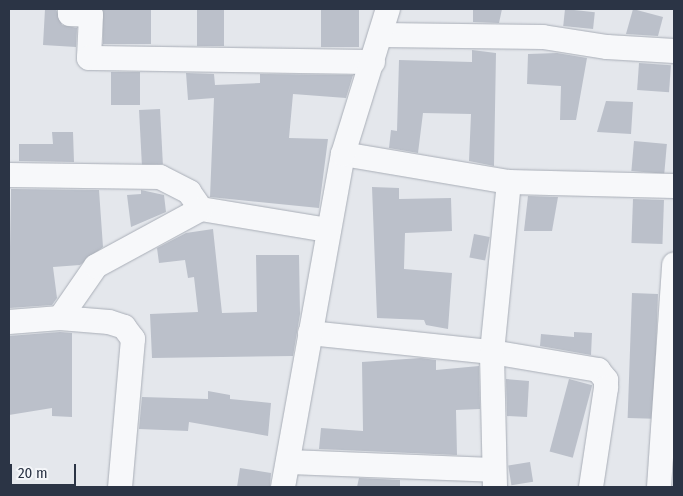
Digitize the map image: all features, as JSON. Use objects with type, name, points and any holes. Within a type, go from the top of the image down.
[{"type":"street","points":[[70,9],[70,14],[91,15],[89,58],[374,62]]},
{"type":"street","points":[[283,487],[343,154],[374,62],[388,9]]},
{"type":"street","points":[[381,36],[543,36],[607,47],[674,51]]},
{"type":"street","points":[[343,154],[509,182],[674,186]]},
{"type":"street","points":[[9,175],[160,177],[189,192],[201,210]]},
{"type":"street","points":[[288,462],[495,479],[492,352],[509,182]]},
{"type":"street","points":[[60,318],[96,266],[201,210],[328,230]]},
{"type":"street","points":[[660,487],[674,265]]},
{"type":"street","points":[[9,322],[60,318],[109,322],[124,327],[133,339],[120,487]]},
{"type":"street","points":[[310,333],[492,352],[604,374],[606,388],[591,487]]},
{"type":"building","points":[[45,9],[56,9],[62,25],[77,28],[76,47],[43,45]]},
{"type":"building","points":[[103,9],[151,9],[151,44],[103,44]]},
{"type":"building","points":[[197,9],[224,9],[224,46],[197,46]]},
{"type":"building","points":[[321,9],[359,9],[359,47],[321,47]]},
{"type":"building","points":[[473,9],[502,9],[499,23],[473,22]]},
{"type":"building","points":[[565,9],[595,12],[593,29],[563,26]]},
{"type":"building","points":[[633,9],[663,17],[658,36],[626,34]]},
{"type":"building","points":[[472,50],[496,53],[494,166],[469,161],[471,114],[423,113],[418,153],[389,148],[391,130],[397,131],[399,60],[472,62]]},
{"type":"building","points":[[557,53],[587,58],[576,120],[560,120],[561,86],[527,84],[528,54]]},
{"type":"building","points":[[639,63],[671,65],[669,92],[637,90]]},
{"type":"building","points":[[111,72],[140,72],[140,105],[111,105]]},
{"type":"building","points":[[186,73],[214,74],[215,85],[260,83],[260,74],[353,75],[346,98],[293,94],[289,138],[328,139],[319,208],[210,197],[214,98],[188,100]]},
{"type":"building","points":[[606,101],[633,102],[631,134],[597,132]]},
{"type":"building","points":[[160,109],[163,164],[142,165],[139,110]]},
{"type":"building","points":[[52,132],[73,132],[74,162],[19,161],[19,144],[53,144]]},
{"type":"building","points":[[634,141],[667,144],[664,174],[631,171]]},
{"type":"building","points":[[372,187],[399,188],[399,199],[451,198],[452,231],[405,233],[404,269],[452,273],[448,329],[426,325],[424,320],[377,318]]},
{"type":"building","points":[[11,189],[99,190],[103,247],[80,265],[53,267],[57,298],[52,305],[9,308]]},
{"type":"building","points":[[141,190],[164,195],[166,212],[131,227],[127,195],[141,194]]},
{"type":"building","points":[[528,196],[558,197],[552,231],[524,231]]},
{"type":"building","points":[[633,199],[664,200],[662,244],[631,243]]},
{"type":"building","points":[[213,229],[222,313],[257,312],[256,255],[299,255],[300,314],[293,356],[152,358],[150,314],[198,312],[194,277],[188,278],[185,260],[159,263],[157,248],[186,233]]},
{"type":"building","points":[[474,234],[490,237],[485,261],[469,258]]},
{"type":"building","points":[[632,293],[658,294],[654,419],[628,418]]},
{"type":"building","points":[[60,332],[72,333],[72,417],[52,416],[52,408],[9,415],[9,336]]},
{"type":"building","points":[[574,332],[592,333],[591,355],[540,346],[541,334],[574,337]]},
{"type":"building","points":[[421,358],[436,360],[436,370],[479,366],[480,409],[456,410],[457,455],[319,449],[321,428],[363,431],[362,362]]},
{"type":"building","points":[[506,379],[529,381],[527,417],[507,416]]},
{"type":"building","points":[[569,379],[592,385],[573,458],[550,451]]},
{"type":"building","points":[[208,391],[230,395],[230,399],[271,403],[268,436],[189,422],[188,431],[139,429],[142,397],[208,399]]},
{"type":"building","points":[[530,462],[533,482],[511,485],[508,465]]},
{"type":"building","points":[[240,468],[271,473],[270,487],[237,487]]},
{"type":"building","points":[[359,478],[400,480],[400,487],[357,487]]}]
